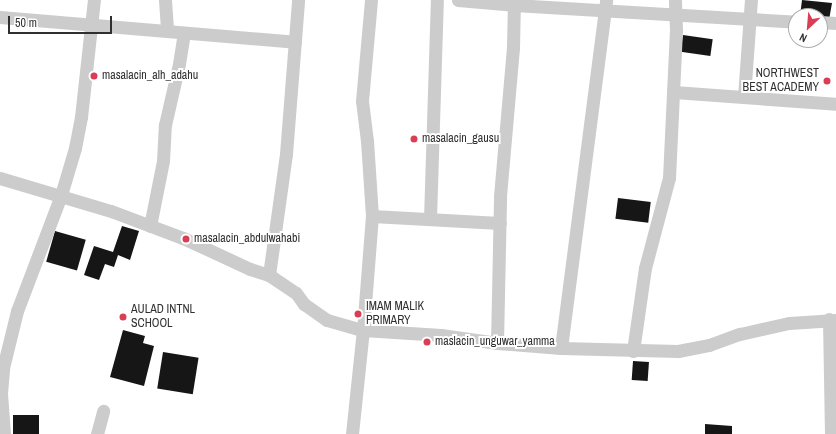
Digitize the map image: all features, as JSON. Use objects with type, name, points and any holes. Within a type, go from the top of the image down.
[{"type":"street","points":[[4,434],[1,393],[2,368],[17,311],[61,195],[75,148],[81,116],[94,0]]},
{"type":"street","points":[[165,0],[167,31]]},
{"type":"street","points":[[269,275],[286,154],[298,0]]},
{"type":"street","points":[[352,434],[363,330],[372,216],[362,101],[371,0]]},
{"type":"street","points":[[430,219],[437,0]]},
{"type":"street","points":[[458,0],[605,5],[676,14],[788,22]]},
{"type":"street","points":[[633,351],[645,268],[669,178],[674,92],[675,0]]},
{"type":"street","points":[[744,97],[750,0]]},
{"type":"street","points":[[497,343],[500,196],[513,48],[514,3]]},
{"type":"street","points":[[561,348],[605,5]]},
{"type":"street","points":[[0,17],[295,42]]},
{"type":"street","points":[[150,226],[163,162],[165,124],[179,64],[184,33]]},
{"type":"street","points":[[674,92],[836,104]]},
{"type":"street","points":[[0,178],[111,211],[182,238],[250,269],[269,275],[296,293],[304,304],[327,320],[363,330],[441,335],[497,343],[561,348],[678,351],[709,345],[740,334],[789,323],[832,320],[831,434]]},
{"type":"street","points":[[372,216],[500,223]]},
{"type":"street","points":[[97,434],[102,411]]},
{"type":"building","points":[[802,0],[832,3],[829,20],[828,8],[801,8]]},
{"type":"building","points":[[683,35],[713,39],[710,56],[681,52]]},
{"type":"building","points":[[618,198],[651,202],[648,223],[615,219]]},
{"type":"building","points":[[122,226],[139,231],[130,260],[118,255],[114,267],[105,264],[99,280],[84,275],[94,246],[113,252]]},
{"type":"building","points":[[55,231],[86,240],[77,271],[46,262]]},
{"type":"building","points":[[123,330],[145,336],[143,343],[154,346],[144,386],[110,377]]},
{"type":"building","points":[[163,352],[199,358],[193,394],[157,389]]},
{"type":"building","points":[[633,361],[649,362],[648,381],[632,380]]},
{"type":"building","points":[[13,415],[39,415],[39,434],[13,434]]},
{"type":"building","points":[[705,424],[732,426],[732,434],[705,434]]},
{"type":"place","name":"masalacin_alh_adahu","points":[[94,76]]},
{"type":"place","name":"NORTHWEST BEST ACADEMY","points":[[827,81]]},
{"type":"place","name":"masalacin_gausu","points":[[414,139]]},
{"type":"place","name":"masalacin_abdulwahabi","points":[[186,239]]},
{"type":"place","name":"IMAM MALIK PRIMARY","points":[[358,314]]},
{"type":"place","name":"AULAD INTNL SCHOOL","points":[[123,317]]},
{"type":"place","name":"maslacin_unguwar_yamma","points":[[427,342]]}]
